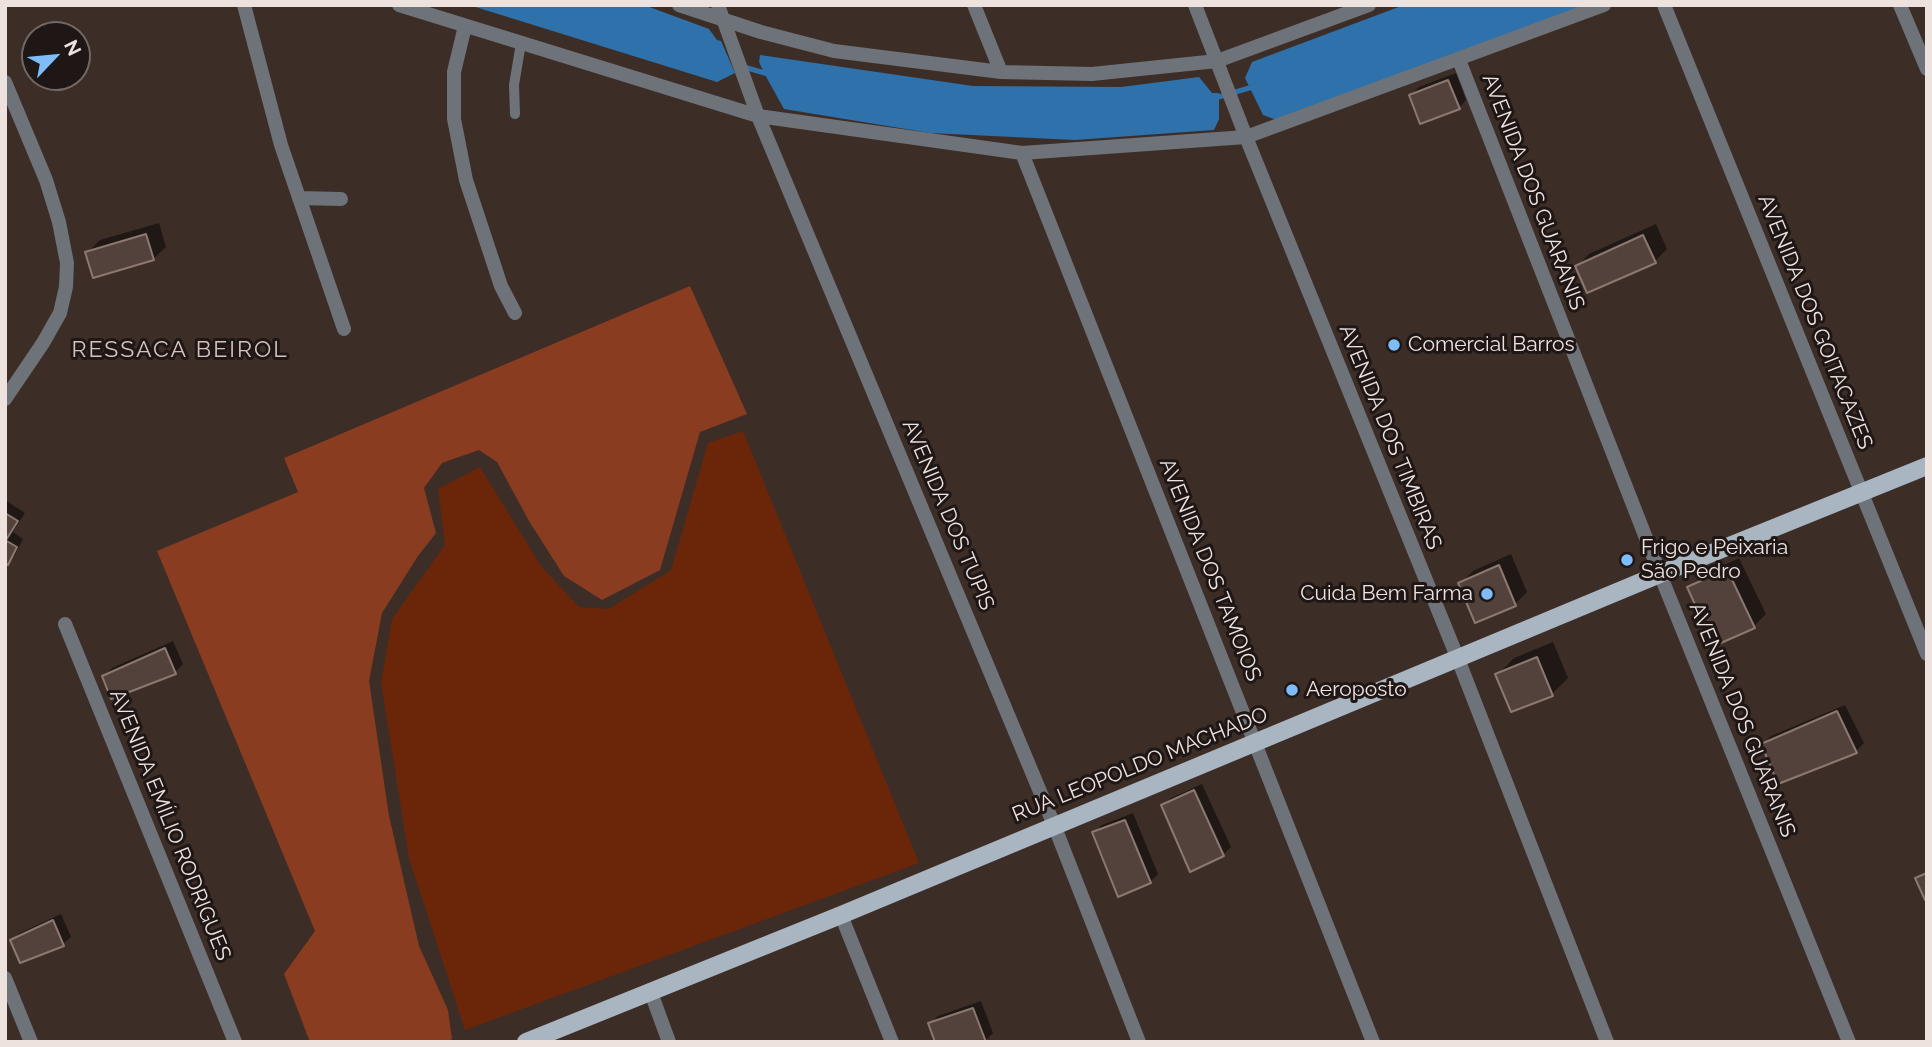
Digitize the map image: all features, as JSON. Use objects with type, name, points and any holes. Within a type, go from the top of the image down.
[{"type":"main road","name":"RUA LEOPOLDO MACHADO","points":[[526,1042],[841,915],[1256,741],[1927,466]]},
{"type":"street","points":[[244,5],[267,98],[344,328]]},
{"type":"street","points":[[398,5],[756,111],[1022,153],[1243,131],[1459,61],[1604,5]]},
{"type":"street","points":[[680,5],[721,16],[761,32],[834,51],[1001,72],[1092,74],[1219,67],[1368,5]]},
{"type":"street","points":[[974,5],[1001,72]]},
{"type":"street","name":"AVENIDA DOS TIMBIRAS","points":[[1195,5],[1243,131],[1458,659],[1607,1042]]},
{"type":"street","name":"AVENIDA DOS GOITACAZES","points":[[1664,5],[1927,654]]},
{"type":"street","points":[[1900,5],[1927,69]]},
{"type":"street","name":"AVENIDA DOS TUPIS","points":[[721,16],[756,111],[1054,825],[1139,1042]]},
{"type":"street","points":[[465,26],[454,72],[454,119],[466,180],[501,286],[515,313]]},
{"type":"street","name":"AVENIDA DOS GUARANIS","points":[[1459,61],[1660,574],[1849,1042]]},
{"type":"street","points":[[5,82],[46,180],[59,222],[67,262],[66,287],[60,313],[5,399]]},
{"type":"street","name":"AVENIDA DOS TAMOIOS","points":[[1022,153],[1373,1042]]},
{"type":"street","points":[[299,198],[341,200]]},
{"type":"street","name":"AVENIDA EMÍLIO RODRIGUES","points":[[65,624],[235,1042]]},
{"type":"street","points":[[841,915],[892,1042]]},
{"type":"street","points":[[5,978],[31,1042]]},
{"type":"street","points":[[650,990],[669,1042]]},
{"type":"lane","points":[[515,114],[514,85],[521,43]]},
{"type":"shaded area","points":[[690,286],[747,414],[700,432],[660,570],[602,600],[564,576],[529,521],[497,462],[479,450],[442,463],[424,488],[436,533],[382,613],[369,681],[389,816],[419,946],[448,1010],[452,1039],[446,1042],[310,1042],[284,974],[315,931],[157,551],[298,492],[284,458]]},
{"type":"shaded area","points":[[743,431],[919,863],[465,1030],[409,858],[381,683],[392,619],[445,545],[438,489],[480,467],[541,566],[579,607],[609,609],[671,570],[708,443]]},
{"type":"water","points":[[469,5],[644,5],[709,29],[717,40],[721,41],[735,73],[717,82]]},
{"type":"water","points":[[1404,5],[1588,5],[1279,121],[1263,115],[1245,78],[1252,62]]},
{"type":"water","points":[[760,55],[973,86],[1121,87],[1199,77],[1212,93],[1219,93],[1219,119],[1214,130],[1075,140],[930,133],[784,109],[759,62]]},
{"type":"building","points":[[1448,80],[1460,109],[1420,124],[1409,95]]},
{"type":"building","points":[[146,234],[154,260],[93,278],[85,252]]},
{"type":"building","points":[[1643,235],[1656,263],[1587,293],[1575,266]]},
{"type":"building","points":[[5,513],[18,521],[6,540],[5,540]]},
{"type":"building","points":[[5,540],[17,547],[8,565],[5,563]]},
{"type":"building","name":"Cuida Bem Farma","points":[[1499,565],[1516,606],[1475,623],[1458,583]]},
{"type":"building","points":[[1727,569],[1755,628],[1714,646],[1687,587]]},
{"type":"building","points":[[165,648],[176,674],[111,699],[102,676]]},
{"type":"building","points":[[1537,657],[1553,696],[1511,712],[1495,674]]},
{"type":"building","points":[[1837,711],[1857,753],[1778,784],[1761,744]]},
{"type":"building","points":[[1194,790],[1224,856],[1190,872],[1161,805]]},
{"type":"building","points":[[1125,820],[1151,883],[1118,897],[1092,832]]},
{"type":"building","points":[[1927,873],[1927,899],[1925,900],[1915,878]]},
{"type":"building","points":[[53,920],[64,946],[20,963],[10,940]]},
{"type":"building","points":[[973,1008],[986,1042],[935,1042],[928,1023]]},
{"type":"waterway","points":[[744,67],[768,74]]},
{"type":"waterway","points":[[1215,98],[1256,86]]},
{"type":"place","name":"Comercial Barros","points":[[1394,345]]},
{"type":"place","name":"Frigo e Peixaria São Pedro","points":[[1627,560]]},
{"type":"place","name":"Cuida Bem Farma","points":[[1487,594]]},
{"type":"place","name":"Aeroposto","points":[[1292,690]]},
{"type":"district","name":"RESSACA BEIROL","points":[[180,350]]}]
